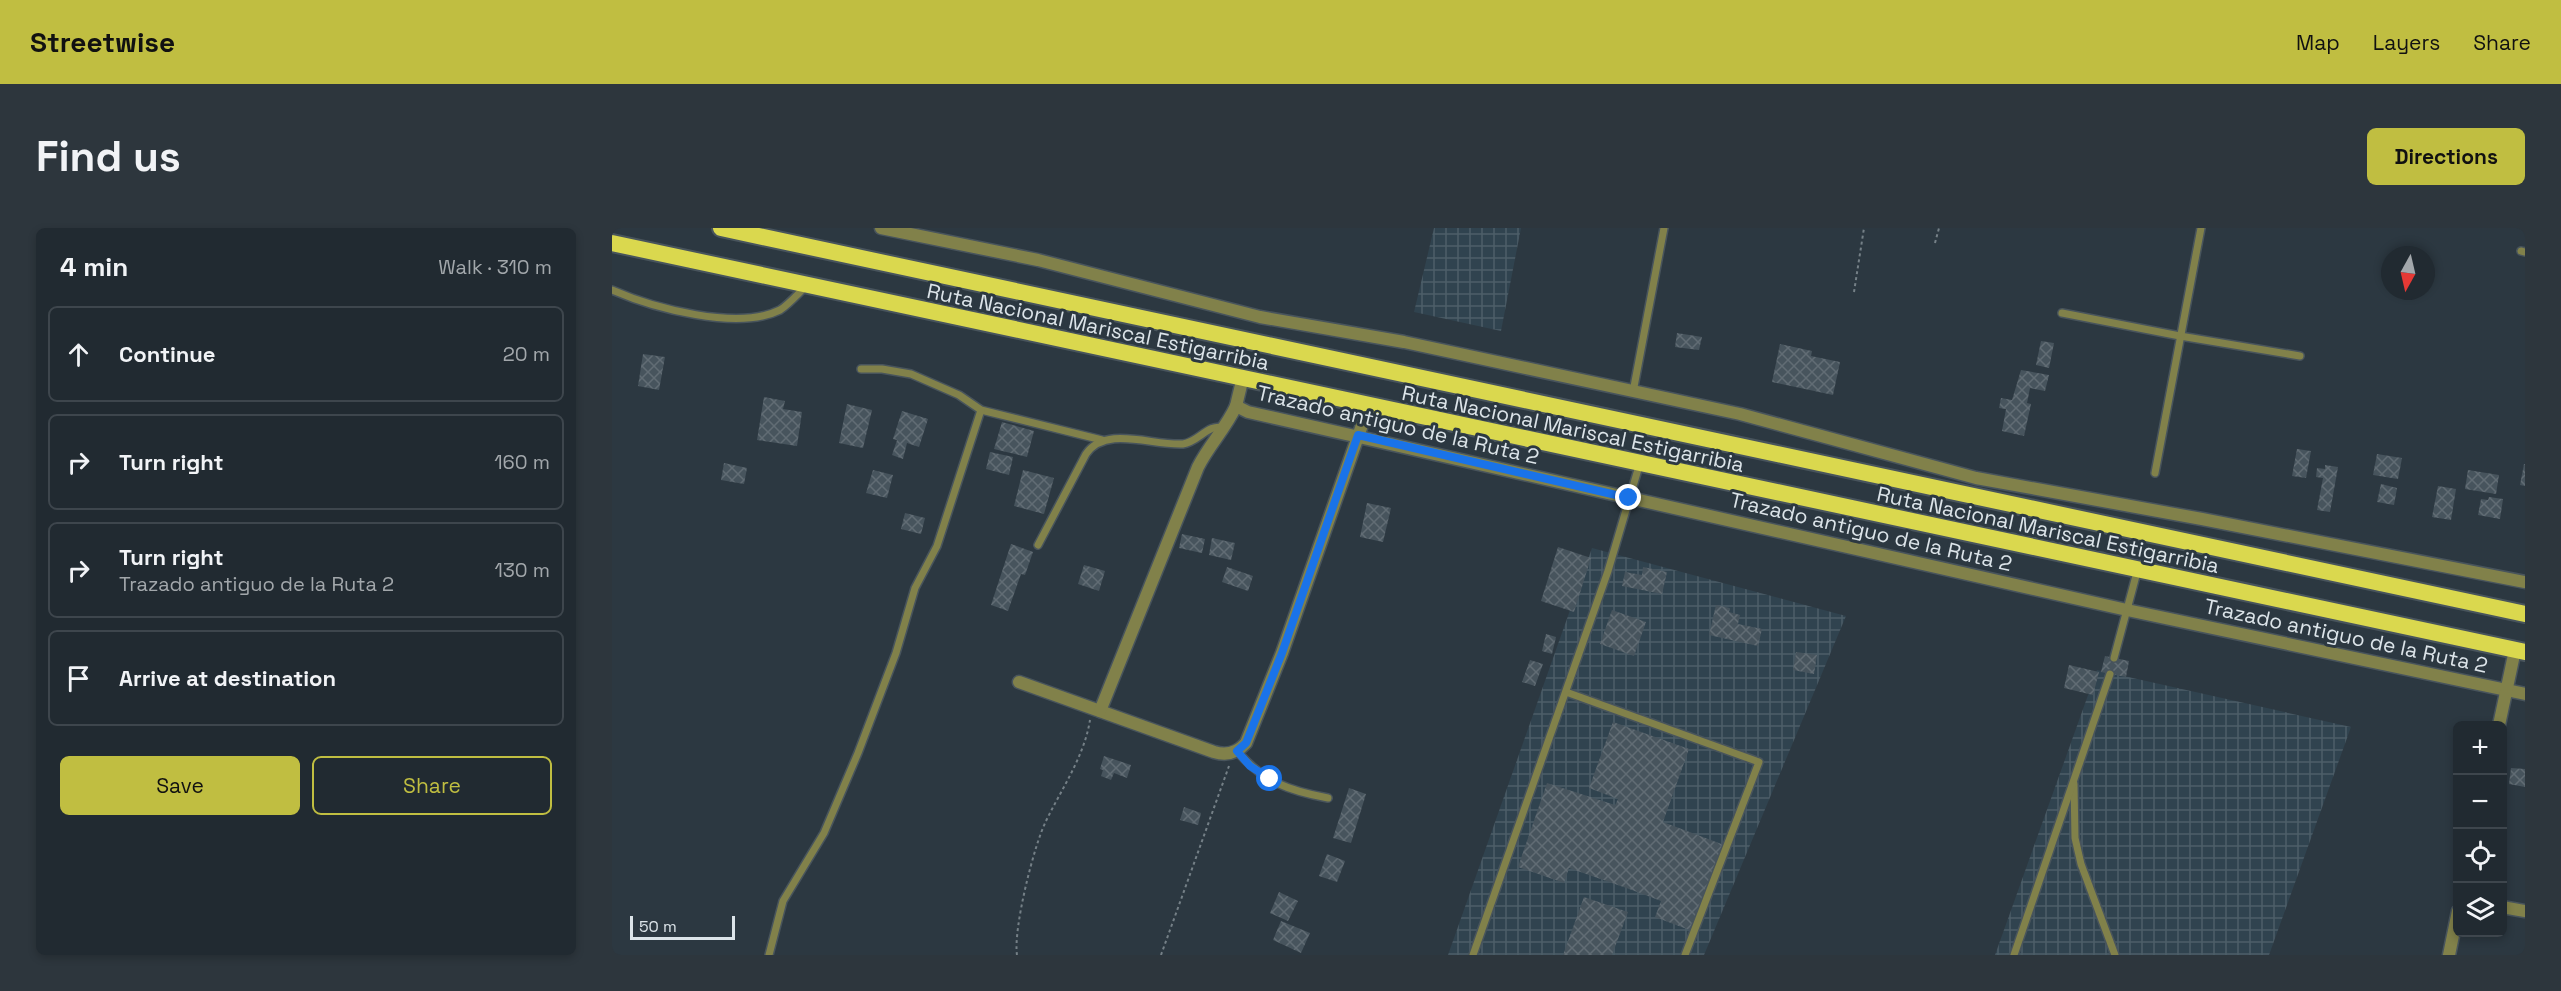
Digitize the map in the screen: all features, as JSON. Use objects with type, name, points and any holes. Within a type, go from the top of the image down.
[{"type":"highway","name":"Ruta Nacional Mariscal Estigarribia","points":[[721,228],[2524,612]]},
{"type":"highway","name":"Ruta Nacional Mariscal Estigarribia","points":[[612,243],[1639,466],[2520,651]]},
{"type":"street","points":[[881,228],[1038,260],[1260,316],[1404,342],[1740,414],[1976,478],[2525,582]]},
{"type":"street","name":"Trazado antiguo de la Ruta 2","points":[[1242,381],[1236,406],[1248,412],[2127,610],[2525,694]]},
{"type":"street","points":[[1095,709],[1198,467],[1236,406]]},
{"type":"street","points":[[1019,682],[1214,752],[1236,751],[1246,743],[1282,653],[1368,408]]},
{"type":"street","points":[[2500,721],[2520,651]]},
{"type":"street","points":[[2507,907],[2525,911]]},
{"type":"street","points":[[2449,955],[2453,933]]},
{"type":"lane","points":[[1633,392],[1664,228]]},
{"type":"lane","points":[[2155,473],[2200,228]]},
{"type":"lane","points":[[612,290],[672,310],[722,317],[754,318],[781,309],[806,286]]},
{"type":"lane","points":[[2062,313],[2300,356]]},
{"type":"lane","points":[[861,369],[882,369],[911,374],[959,395],[981,410],[1102,440]]},
{"type":"lane","points":[[769,955],[783,901],[824,833],[858,753],[896,653],[915,588],[937,546],[981,410]]},
{"type":"lane","points":[[1038,545],[1086,454],[1090,448],[1102,440],[1109,438],[1182,444],[1195,440],[1215,426],[1224,428]]},
{"type":"lane","points":[[1473,955],[1608,571],[1639,466]]},
{"type":"lane","points":[[2114,658],[2137,572]]},
{"type":"lane","points":[[2014,955],[2110,674]]},
{"type":"lane","points":[[1566,692],[1759,762],[1685,955]]},
{"type":"lane","points":[[1236,751],[1250,766],[1286,788],[1294,792],[1328,798]]},
{"type":"lane","points":[[2074,778],[2075,838],[2115,955]]},
{"type":"path","points":[[1854,292],[1864,228]]},
{"type":"path","points":[[1935,243],[1939,228]]},
{"type":"path","points":[[1017,955],[1017,933],[1039,835],[1081,752],[1095,709]]},
{"type":"path","points":[[1161,955],[1236,751]]},
{"type":"shaded area","points":[[1434,228],[1521,228],[1501,331],[1414,312]]},
{"type":"shaded area","points":[[1592,548],[1846,616],[1704,955],[1448,955]]},
{"type":"shaded area","points":[[2097,670],[2351,727],[2269,955],[1995,955]]},
{"type":"building","points":[[1677,333],[1702,337],[1699,350],[1675,347]]},
{"type":"building","points":[[2041,341],[2054,343],[2049,368],[2036,365]]},
{"type":"building","points":[[1780,344],[1812,351],[1811,356],[1840,362],[1833,395],[1772,382]]},
{"type":"building","points":[[643,354],[665,357],[659,390],[638,386]]},
{"type":"building","points":[[2021,370],[2049,375],[2045,391],[2030,388],[2027,403],[2031,404],[2024,436],[2002,431],[2006,409],[1999,408],[2001,398],[2012,400]]},
{"type":"building","points":[[764,397],[785,401],[783,409],[802,412],[797,446],[757,440]]},
{"type":"building","points":[[847,404],[872,410],[863,448],[839,443]]},
{"type":"building","points":[[902,411],[928,419],[919,447],[907,443],[903,459],[892,455],[897,440],[893,439]]},
{"type":"building","points":[[1002,422],[1034,431],[1027,457],[994,449]]},
{"type":"building","points":[[2297,449],[2311,451],[2306,478],[2292,476]]},
{"type":"building","points":[[990,452],[1013,457],[1009,475],[986,469]]},
{"type":"building","points":[[2377,454],[2402,458],[2398,479],[2373,475]]},
{"type":"building","points":[[724,463],[747,468],[744,484],[721,480]]},
{"type":"building","points":[[2525,464],[2525,486],[2520,485]]},
{"type":"building","points":[[2325,465],[2338,467],[2330,512],[2317,510],[2323,478],[2316,477],[2317,468],[2325,469]]},
{"type":"building","points":[[873,470],[893,475],[887,498],[866,493]]},
{"type":"building","points":[[1023,470],[1054,478],[1044,514],[1014,506]]},
{"type":"building","points":[[2468,470],[2499,475],[2496,494],[2465,489]]},
{"type":"building","points":[[2381,484],[2397,488],[2394,505],[2377,502]]},
{"type":"building","points":[[2438,486],[2456,489],[2451,520],[2432,517]]},
{"type":"building","points":[[2489,497],[2503,499],[2500,519],[2478,515],[2481,499],[2488,500]]},
{"type":"building","points":[[1367,503],[1391,508],[1383,542],[1360,537]]},
{"type":"building","points":[[905,513],[925,518],[921,534],[901,529]]},
{"type":"building","points":[[1182,534],[1205,539],[1202,553],[1179,548]]},
{"type":"building","points":[[1212,538],[1235,543],[1231,560],[1209,555]]},
{"type":"building","points":[[1011,544],[1033,552],[1025,575],[1021,574],[1008,611],[991,605]]},
{"type":"building","points":[[1558,547],[1591,558],[1574,612],[1541,601]]},
{"type":"building","points":[[1084,565],[1105,571],[1099,591],[1078,584]]},
{"type":"building","points":[[1227,567],[1253,576],[1248,591],[1222,582]]},
{"type":"building","points":[[1643,567],[1667,572],[1662,594],[1622,586],[1625,572],[1642,575]]},
{"type":"building","points":[[1716,605],[1730,608],[1729,612],[1740,615],[1738,624],[1762,629],[1758,646],[1709,635]]},
{"type":"building","points":[[1612,610],[1646,622],[1634,656],[1600,644]]},
{"type":"building","points":[[1546,634],[1556,637],[1552,654],[1542,651]]},
{"type":"building","points":[[1796,652],[1817,655],[1814,674],[1793,670]]},
{"type":"building","points":[[2105,656],[2129,661],[2126,677],[2101,672]]},
{"type":"building","points":[[1530,660],[1543,664],[1535,686],[1522,682]]},
{"type":"building","points":[[2069,665],[2099,672],[2093,695],[2064,688]]},
{"type":"building","points":[[1613,722],[1689,749],[1663,822],[1724,845],[1692,931],[1655,917],[1661,901],[1632,890],[1569,868],[1564,883],[1518,867],[1547,783],[1615,805],[1618,799],[1589,788]]},
{"type":"building","points":[[1104,756],[1131,765],[1127,778],[1114,773],[1111,780],[1101,776],[1103,770],[1100,769]]},
{"type":"building","points":[[2511,768],[2525,769],[2525,787],[2509,784]]},
{"type":"building","points":[[1349,788],[1366,794],[1351,843],[1333,838]]},
{"type":"building","points":[[1184,807],[1201,813],[1198,825],[1180,820]]},
{"type":"building","points":[[1327,854],[1345,861],[1337,882],[1319,876]]},
{"type":"building","points":[[1279,892],[1298,901],[1288,921],[1270,913]]},
{"type":"building","points":[[1584,897],[1628,912],[1612,955],[1563,955]]},
{"type":"building","points":[[1281,921],[1310,933],[1301,953],[1273,940]]},
{"type":"route","points":[[1270,779],[1250,766],[1237,751],[1246,743],[1282,653],[1358,435],[1629,498]]}]
